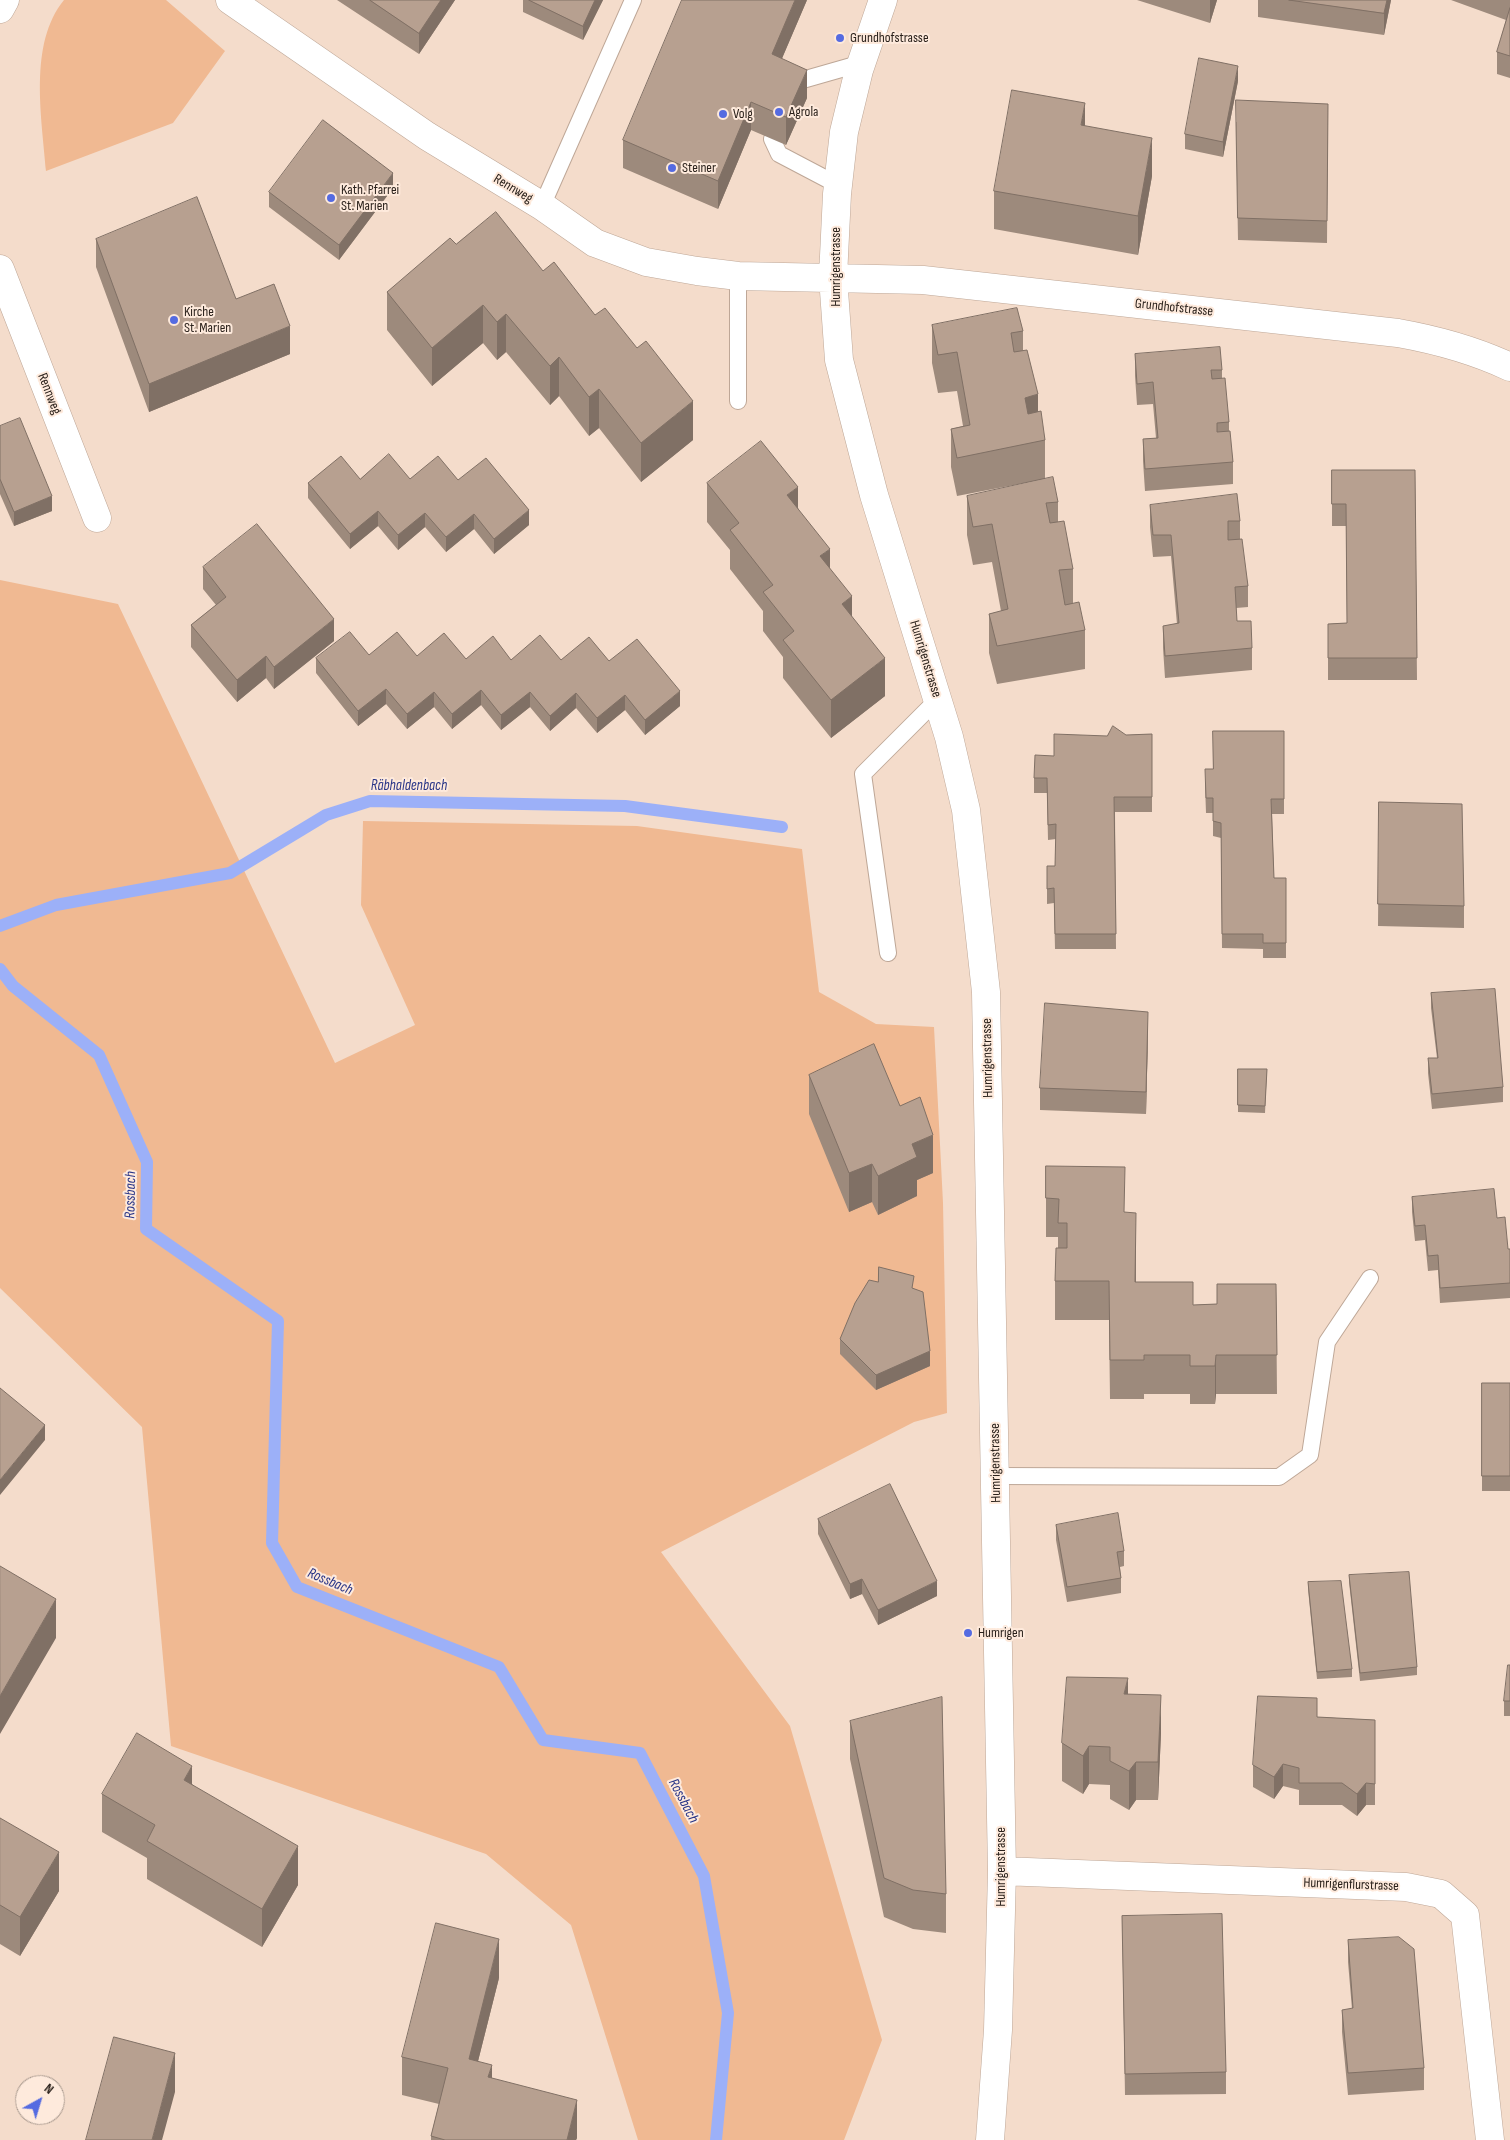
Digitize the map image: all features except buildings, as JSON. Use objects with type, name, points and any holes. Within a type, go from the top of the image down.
[{"type":"street","points":[[0,9],[5,0]]},
{"type":"street","name":"Rennweg","points":[[230,0],[428,136],[542,206],[595,243],[646,262],[697,271],[738,276],[833,277]]},
{"type":"street","name":"Humrigenstrasse","points":[[883,0],[862,63],[844,132],[838,185],[833,277],[840,360],[874,495],[949,737],[966,810],[986,992],[1002,1871],[998,2030],[990,2140]]},
{"type":"street","name":"Rennweg","points":[[0,270],[97,518]]},
{"type":"street","name":"Grundhofstrasse","points":[[833,277],[923,280],[1398,333],[1438,340],[1488,356],[1510,367]]},
{"type":"street","name":"Humrigenflurstrasse","points":[[1002,1871],[1406,1887],[1442,1894],[1465,1915],[1490,2140]]},
{"type":"lane","points":[[542,206],[633,0]]},
{"type":"lane","points":[[794,91],[799,81],[862,63]]},
{"type":"lane","points":[[772,139],[779,154],[838,185]]},
{"type":"lane","points":[[738,276],[738,401]]},
{"type":"lane","points":[[888,953],[863,774],[937,700]]},
{"type":"lane","points":[[996,1476],[1278,1477],[1310,1455],[1327,1342],[1370,1278]]},
{"type":"shaded area","points":[[64,0],[166,0],[225,51],[173,123],[46,171],[40,105],[41,59],[45,38],[53,18]]},
{"type":"shaded area","points":[[0,580],[118,604],[335,1063],[415,1025],[361,905],[363,821],[637,826],[802,849],[819,992],[876,1024],[934,1027],[943,1203],[947,1413],[914,1422],[661,1552],[790,1726],[882,2040],[844,2140],[638,2140],[571,1925],[486,1854],[171,1746],[142,1427],[0,1288]]},
{"type":"waterway","name":"Räbhaldenbach","points":[[0,926],[56,905],[230,873],[326,815],[370,801],[625,806],[782,827]]},
{"type":"waterway","name":"Rossbach","points":[[0,969],[13,986],[99,1055],[147,1162],[146,1229],[278,1321],[272,1543],[297,1587],[499,1667],[543,1740],[640,1753],[704,1876],[728,2013],[716,2140]]},
{"type":"place","name":"Grundhofstrasse","points":[[840,38]]},
{"type":"place","name":"Agrola","points":[[779,112]]},
{"type":"place","name":"Volg","points":[[723,114]]},
{"type":"place","name":"Steiner","points":[[672,168]]},
{"type":"place","name":"Kath. Pfarrei St. Marien","points":[[331,198]]},
{"type":"place","name":"Kirche St. Marien","points":[[174,320]]},
{"type":"place","name":"Humrigen","points":[[968,1633]]}]
